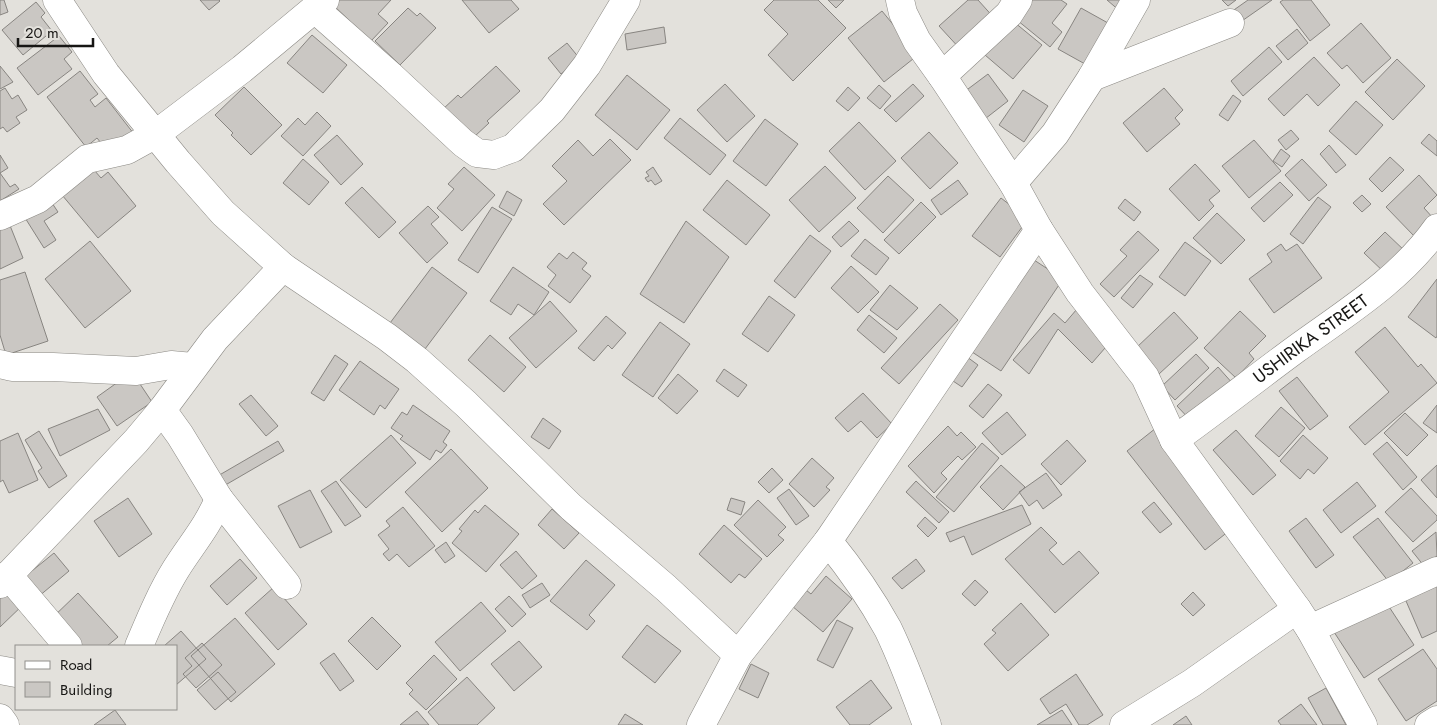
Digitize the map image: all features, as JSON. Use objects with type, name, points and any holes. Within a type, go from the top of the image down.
[{"type":"street","points":[[57,0],[106,74],[178,162],[223,213],[283,267],[417,360],[466,404],[571,508],[666,588],[738,654]]},
{"type":"street","points":[[0,216],[38,199],[87,159],[127,150],[156,134],[242,69],[320,5],[391,76],[463,143],[477,153],[494,155],[513,148],[552,110],[587,65],[626,0]]},
{"type":"street","points":[[900,0],[903,13],[917,41],[1013,183],[1039,230],[1080,293],[1146,377],[1174,440],[1303,619],[1363,725]]},
{"type":"street","points":[[942,76],[1009,14],[1018,0]]},
{"type":"street","points":[[1013,183],[1055,134],[1092,77],[1136,0]]},
{"type":"street","points":[[1092,77],[1230,23]]},
{"type":"street","name":"USHIRIKA STREET","points":[[1174,440],[1390,281],[1425,245],[1437,228]]},
{"type":"street","points":[[701,725],[738,654],[828,540],[1039,230]]},
{"type":"street","points":[[67,645],[4,580],[136,442],[215,339],[283,267]]},
{"type":"street","points":[[0,364],[12,367],[136,371],[171,365],[193,367]]},
{"type":"street","points":[[162,410],[180,435],[219,499],[287,585]]},
{"type":"street","points":[[139,645],[153,612],[175,570],[211,518],[219,499]]},
{"type":"street","points":[[828,540],[850,567],[887,628],[912,684],[927,725]]},
{"type":"street","points":[[1124,725],[1303,619],[1437,571]]},
{"type":"street","points":[[0,670],[15,673]]},
{"type":"street","points":[[0,718],[5,725]]},
{"type":"street","points":[[1428,725],[1437,720]]},
{"type":"building","points":[[0,0],[4,0],[8,12],[0,15]]},
{"type":"building","points":[[200,0],[219,0],[220,1],[209,10]]},
{"type":"building","points":[[337,0],[391,0],[378,14],[388,23],[371,41],[333,5]]},
{"type":"building","points":[[462,0],[511,0],[519,9],[489,33]]},
{"type":"building","points":[[774,0],[818,0],[846,28],[793,81],[768,55],[788,34],[764,10]]},
{"type":"building","points":[[828,0],[844,0],[836,8]]},
{"type":"building","points":[[968,0],[978,0],[996,20],[962,51],[939,26]]},
{"type":"building","points":[[1025,0],[1061,0],[1067,4],[1052,23],[1062,32],[1050,47],[1012,16]]},
{"type":"building","points":[[1107,0],[1132,0],[1121,12]]},
{"type":"building","points":[[1222,0],[1236,0],[1228,6]]},
{"type":"building","points":[[1248,0],[1272,0],[1239,23],[1231,12]]},
{"type":"building","points":[[1283,0],[1311,0],[1330,25],[1310,41],[1280,2]]},
{"type":"building","points":[[36,2],[45,13],[41,17],[52,31],[23,55],[2,30]]},
{"type":"building","points":[[408,8],[417,16],[420,13],[436,28],[400,65],[375,41]]},
{"type":"building","points":[[1081,8],[1108,23],[1085,64],[1058,49]]},
{"type":"building","points":[[882,11],[918,55],[884,82],[848,38]]},
{"type":"building","points":[[1014,22],[1042,45],[1013,79],[985,55]]},
{"type":"building","points":[[1361,23],[1391,58],[1363,83],[1347,65],[1342,69],[1327,53]]},
{"type":"building","points":[[664,27],[666,43],[627,50],[625,34]]},
{"type":"building","points":[[1297,29],[1308,43],[1288,60],[1276,46]]},
{"type":"building","points":[[312,35],[347,65],[323,93],[287,63]]},
{"type":"building","points":[[59,36],[72,52],[64,59],[72,69],[38,95],[17,68]]},
{"type":"building","points":[[567,43],[580,59],[561,74],[548,58]]},
{"type":"building","points":[[1269,47],[1282,62],[1243,96],[1231,81]]},
{"type":"building","points":[[1314,57],[1340,85],[1318,106],[1307,94],[1284,116],[1268,99]]},
{"type":"building","points":[[1397,59],[1425,86],[1393,120],[1365,92]]},
{"type":"building","points":[[0,66],[13,82],[0,89]]},
{"type":"building","points":[[496,66],[520,91],[487,121],[489,123],[474,137],[442,110],[458,95],[461,98]]},
{"type":"building","points":[[80,71],[98,94],[90,100],[95,107],[106,98],[134,134],[109,153],[97,138],[86,147],[47,97]]},
{"type":"building","points":[[988,74],[1008,101],[981,122],[960,95]]},
{"type":"building","points":[[627,75],[670,110],[637,150],[595,115]]},
{"type":"building","points":[[725,84],[755,116],[727,142],[697,110]]},
{"type":"building","points":[[913,84],[924,96],[896,122],[884,110]]},
{"type":"building","points":[[879,85],[891,96],[880,109],[867,98]]},
{"type":"building","points":[[244,87],[282,125],[251,155],[215,115]]},
{"type":"building","points":[[848,87],[860,98],[848,111],[836,101]]},
{"type":"building","points":[[5,88],[12,99],[18,95],[27,110],[16,117],[20,123],[7,132],[3,127],[0,129],[0,91]]},
{"type":"building","points":[[1164,88],[1183,110],[1175,118],[1180,124],[1147,152],[1123,123]]},
{"type":"building","points":[[1023,90],[1048,106],[1024,142],[999,125]]},
{"type":"building","points":[[1233,95],[1241,101],[1228,121],[1219,115]]},
{"type":"building","points":[[1356,101],[1383,125],[1356,155],[1329,131]]},
{"type":"building","points":[[317,112],[331,126],[303,156],[281,136],[298,118],[305,125]]},
{"type":"building","points":[[680,118],[726,155],[710,175],[664,138]]},
{"type":"building","points":[[765,119],[798,144],[766,186],[733,161]]},
{"type":"building","points":[[859,122],[896,161],[865,190],[829,151]]},
{"type":"building","points":[[1291,130],[1299,139],[1286,150],[1278,140]]},
{"type":"building","points":[[929,132],[958,163],[930,189],[901,158]]},
{"type":"building","points":[[1429,134],[1437,141],[1437,156],[1421,143]]},
{"type":"building","points":[[337,135],[363,164],[341,185],[314,155]]},
{"type":"building","points":[[610,139],[631,160],[564,225],[543,204],[567,181],[552,166],[578,140],[593,156]]},
{"type":"building","points":[[1254,140],[1281,171],[1249,198],[1222,166]]},
{"type":"building","points":[[1329,145],[1346,165],[1336,173],[1320,154]]},
{"type":"building","points":[[1281,149],[1290,156],[1282,167],[1273,161]]},
{"type":"building","points":[[0,155],[8,168],[0,173]]},
{"type":"building","points":[[1390,157],[1404,170],[1382,192],[1369,179]]},
{"type":"building","points":[[303,159],[329,182],[309,205],[283,183]]},
{"type":"building","points":[[1302,159],[1327,185],[1309,201],[1285,175]]},
{"type":"building","points":[[88,163],[101,178],[108,172],[136,206],[98,238],[57,189]]},
{"type":"building","points":[[1195,164],[1220,191],[1209,200],[1214,206],[1199,221],[1169,189]]},
{"type":"building","points":[[825,166],[856,198],[819,232],[789,200]]},
{"type":"building","points":[[464,167],[495,195],[462,231],[437,208],[454,189],[448,184]]},
{"type":"building","points":[[653,167],[662,181],[655,185],[651,180],[648,182],[645,178],[649,176],[646,172]]},
{"type":"building","points":[[0,173],[10,187],[15,184],[19,189],[0,201]]},
{"type":"building","points":[[1419,175],[1437,195],[1424,208],[1434,219],[1415,237],[1386,207]]},
{"type":"building","points":[[888,176],[914,200],[883,233],[857,208]]},
{"type":"building","points":[[727,180],[770,215],[746,245],[703,210]]},
{"type":"building","points":[[958,180],[968,194],[941,215],[931,200]]},
{"type":"building","points":[[1280,182],[1293,195],[1264,222],[1251,208]]},
{"type":"building","points":[[362,187],[396,222],[379,238],[345,203]]},
{"type":"building","points":[[507,191],[522,200],[514,216],[499,207]]},
{"type":"building","points":[[1362,195],[1371,204],[1362,212],[1353,203]]},
{"type":"building","points":[[48,197],[58,212],[44,221],[56,240],[44,248],[22,213]]},
{"type":"building","points":[[1318,197],[1331,207],[1303,244],[1290,234]]},
{"type":"building","points":[[1001,198],[1028,219],[1000,257],[972,236]]},
{"type":"building","points":[[1125,199],[1141,212],[1134,221],[1118,208]]},
{"type":"building","points":[[921,202],[936,217],[899,254],[884,240]]},
{"type":"building","points":[[428,206],[439,217],[431,224],[448,243],[427,263],[399,233]]},
{"type":"building","points":[[492,207],[512,219],[478,273],[458,260]]},
{"type":"building","points":[[1217,213],[1245,240],[1221,264],[1193,238]]},
{"type":"building","points":[[686,221],[729,257],[684,323],[640,294]]},
{"type":"building","points":[[849,221],[859,231],[841,247],[832,237]]},
{"type":"building","points":[[9,223],[23,258],[0,269],[0,228]]},
{"type":"building","points":[[1138,231],[1159,250],[1114,297],[1100,284],[1127,256],[1120,250]]},
{"type":"building","points":[[1385,232],[1407,253],[1386,274],[1364,253]]},
{"type":"building","points":[[810,235],[831,251],[795,298],[774,281]]},
{"type":"building","points":[[865,239],[889,258],[876,275],[851,256]]},
{"type":"building","points":[[90,241],[131,291],[85,328],[45,279]]},
{"type":"building","points":[[1185,242],[1211,261],[1185,296],[1159,277]]},
{"type":"building","points":[[1281,244],[1286,251],[1297,244],[1322,278],[1274,313],[1249,279],[1272,262],[1267,254]]},
{"type":"building","points":[[573,252],[587,263],[582,269],[591,276],[570,303],[548,286],[556,275],[547,267],[559,253],[567,259]]},
{"type":"building","points":[[1031,258],[1063,279],[1001,371],[969,350]]},
{"type":"building","points":[[851,266],[879,292],[858,313],[831,288]]},
{"type":"building","points":[[432,267],[467,293],[425,349],[390,323]]},
{"type":"building","points":[[513,267],[549,292],[534,315],[518,304],[511,315],[490,301]]},
{"type":"building","points":[[25,272],[48,341],[6,355],[0,335],[0,280]]},
{"type":"building","points":[[1140,275],[1153,284],[1133,308],[1121,298]]},
{"type":"building","points":[[1437,279],[1437,336],[1436,338],[1408,317]]},
{"type":"building","points":[[890,285],[918,308],[897,330],[870,310]]},
{"type":"building","points":[[769,296],[795,315],[768,352],[742,334]]},
{"type":"building","points":[[550,301],[577,331],[536,368],[509,338]]},
{"type":"building","points":[[940,304],[958,320],[899,384],[881,368]]},
{"type":"building","points":[[1077,309],[1112,340],[1092,363],[1058,329],[1029,374],[1013,360],[1054,313],[1065,323]]},
{"type":"building","points":[[1240,311],[1266,336],[1249,353],[1254,359],[1236,378],[1204,348]]},
{"type":"building","points":[[1174,312],[1198,338],[1159,374],[1136,348]]},
{"type":"building","points":[[869,315],[897,338],[884,353],[857,330]]},
{"type":"building","points":[[606,316],[626,333],[612,349],[608,345],[594,361],[578,348]]},
{"type":"building","points":[[660,322],[690,344],[653,397],[622,375]]},
{"type":"building","points":[[1385,327],[1418,367],[1421,364],[1437,383],[1365,445],[1349,427],[1389,392],[1355,352]]},
{"type":"building","points":[[490,335],[526,367],[504,392],[468,360]]},
{"type":"building","points":[[963,354],[978,365],[962,387],[947,377]]},
{"type":"building","points":[[1196,354],[1209,368],[1175,400],[1162,386]]},
{"type":"building","points":[[335,355],[348,364],[324,401],[311,393]]},
{"type":"building","points":[[360,361],[399,389],[385,409],[380,405],[374,415],[339,390]]},
{"type":"building","points":[[1218,367],[1234,385],[1193,423],[1177,406]]},
{"type":"building","points":[[724,369],[747,385],[738,397],[716,381]]},
{"type":"building","points":[[132,372],[152,402],[117,426],[97,397]]},
{"type":"building","points":[[678,374],[698,391],[677,414],[658,398]]},
{"type":"building","points":[[1297,377],[1328,416],[1310,430],[1279,391]]},
{"type":"building","points":[[988,384],[1002,395],[983,418],[969,406]]},
{"type":"building","points":[[863,393],[892,424],[877,438],[861,421],[848,432],[835,418]]},
{"type":"building","points":[[251,395],[278,426],[266,436],[239,404]]},
{"type":"building","points":[[413,405],[450,431],[443,442],[447,445],[441,453],[436,450],[430,460],[400,439],[403,436],[391,428],[402,412],[407,415]]},
{"type":"building","points":[[1437,405],[1437,433],[1423,423]]},
{"type":"building","points":[[1281,407],[1305,428],[1279,457],[1255,436]]},
{"type":"building","points":[[98,409],[110,430],[60,456],[48,429]]},
{"type":"building","points":[[1007,412],[1026,435],[1002,455],[982,433]]},
{"type":"building","points":[[1405,413],[1428,435],[1407,456],[1384,433]]},
{"type":"building","points":[[543,418],[561,431],[549,449],[531,437]]},
{"type":"building","points":[[948,426],[957,436],[961,432],[976,447],[962,460],[958,456],[941,473],[947,479],[934,493],[908,466]]},
{"type":"building","points":[[1156,428],[1234,527],[1205,550],[1127,451]]},
{"type":"building","points":[[1236,430],[1276,475],[1253,495],[1213,450]]},
{"type":"building","points":[[39,431],[67,476],[49,488],[38,471],[42,468],[25,440]]},
{"type":"building","points":[[18,433],[38,480],[9,493],[3,480],[0,482],[0,441]]},
{"type":"building","points":[[391,435],[416,463],[366,508],[340,480]]},
{"type":"building","points":[[1303,435],[1328,458],[1314,474],[1308,469],[1300,479],[1280,461]]},
{"type":"building","points":[[1067,440],[1086,461],[1061,485],[1041,464]]},
{"type":"building","points":[[278,441],[284,451],[222,487],[216,477]]},
{"type":"building","points":[[1387,442],[1417,477],[1403,490],[1373,454]]},
{"type":"building","points":[[982,443],[999,458],[954,512],[936,497]]},
{"type":"building","points":[[451,449],[488,488],[442,532],[405,492]]},
{"type":"building","points":[[812,458],[834,478],[826,487],[830,490],[814,507],[789,484]]},
{"type":"building","points":[[1001,465],[1025,487],[1003,510],[980,487]]},
{"type":"building","points":[[1437,465],[1437,498],[1421,480]]},
{"type":"building","points":[[772,468],[783,480],[769,493],[758,482]]},
{"type":"building","points":[[1046,473],[1062,495],[1043,509],[1037,500],[1029,506],[1019,492]]},
{"type":"building","points":[[336,481],[361,516],[345,526],[321,491]]},
{"type":"building","points":[[916,481],[949,512],[939,523],[906,492]]},
{"type":"building","points":[[1357,482],[1376,506],[1341,533],[1323,510]]},
{"type":"building","points":[[1411,488],[1437,516],[1437,520],[1413,542],[1385,512]]},
{"type":"building","points":[[789,489],[809,516],[796,525],[777,498]]},
{"type":"building","points":[[310,490],[332,532],[300,548],[278,506]]},
{"type":"building","points":[[128,498],[152,534],[119,557],[94,521]]},
{"type":"building","points":[[731,498],[745,502],[741,515],[727,510]]},
{"type":"building","points":[[758,500],[786,527],[778,535],[784,540],[767,557],[734,525]]},
{"type":"building","points":[[1154,502],[1172,524],[1160,533],[1142,512]]},
{"type":"building","points":[[485,505],[519,534],[486,572],[452,543],[462,531],[459,529],[475,510],[478,513]]},
{"type":"building","points":[[1022,505],[1031,524],[972,555],[964,536],[950,542],[946,533]]},
{"type":"building","points":[[403,507],[435,546],[409,567],[397,554],[389,561],[383,554],[389,549],[378,535],[390,526],[386,521]]},
{"type":"building","points":[[552,509],[579,533],[564,549],[538,525]]},
{"type":"building","points":[[925,517],[937,528],[928,537],[917,526]]},
{"type":"building","points":[[1306,518],[1334,555],[1316,568],[1289,531]]},
{"type":"building","points":[[1378,518],[1413,563],[1389,582],[1353,537]]},
{"type":"building","points":[[724,525],[762,559],[745,578],[739,574],[731,583],[699,554]]},
{"type":"building","points":[[1041,527],[1057,543],[1049,550],[1063,565],[1079,551],[1099,573],[1055,613],[1005,559]]},
{"type":"building","points":[[1436,532],[1437,556],[1424,566],[1412,551]]},
{"type":"building","points":[[446,542],[455,556],[445,563],[435,550]]},
{"type":"building","points":[[516,551],[537,576],[522,589],[500,565]]},
{"type":"building","points":[[54,553],[69,571],[38,597],[22,579]]},
{"type":"building","points":[[240,559],[257,578],[227,605],[210,586]]},
{"type":"building","points":[[916,559],[925,571],[902,589],[892,578]]},
{"type":"building","points":[[586,560],[615,585],[589,615],[595,621],[587,630],[550,601]]},
{"type":"building","points":[[826,576],[852,599],[823,632],[792,606],[806,590],[811,594]]},
{"type":"building","points":[[1437,579],[1437,631],[1422,638],[1403,594]]},
{"type":"building","points":[[975,580],[988,592],[975,606],[962,594]]},
{"type":"building","points":[[542,583],[550,595],[530,608],[522,595]]},
{"type":"building","points":[[12,587],[26,602],[0,627],[0,598]]},
{"type":"building","points":[[274,587],[307,624],[278,650],[245,613]]},
{"type":"building","points":[[1193,592],[1205,605],[1193,616],[1181,604]]},
{"type":"building","points":[[78,593],[118,637],[108,645],[73,645],[50,620]]},
{"type":"building","points":[[509,596],[526,614],[512,627],[495,609]]},
{"type":"building","points":[[1384,599],[1414,645],[1364,678],[1334,632]]},
{"type":"building","points":[[481,602],[506,631],[460,671],[435,642]]},
{"type":"building","points":[[1021,603],[1049,635],[1008,671],[984,644],[996,633],[992,630]]},
{"type":"building","points":[[372,617],[401,646],[377,670],[348,641]]},
{"type":"building","points":[[235,618],[275,664],[231,702],[191,656]]},
{"type":"building","points":[[837,620],[853,628],[833,668],[817,660]]},
{"type":"building","points":[[647,625],[681,651],[655,683],[622,657]]},
{"type":"building","points":[[181,631],[206,659],[178,683],[178,645],[165,645]]},
{"type":"building","points":[[519,641],[542,667],[514,691],[491,664]]},
{"type":"building","points":[[202,643],[222,665],[196,688],[183,674],[192,666],[185,658]]},
{"type":"building","points":[[1423,649],[1437,669],[1437,701],[1406,721],[1378,679]]},
{"type":"building","points":[[334,653],[354,681],[340,691],[320,663]]},
{"type":"building","points":[[434,655],[457,679],[426,710],[409,694],[413,690],[406,683]]},
{"type":"building","points":[[751,664],[769,673],[758,698],[739,689]]},
{"type":"building","points":[[218,672],[236,692],[215,710],[197,690]]},
{"type":"building","points":[[1076,674],[1103,715],[1087,725],[1079,725],[1066,704],[1050,714],[1040,699]]},
{"type":"building","points":[[467,677],[495,708],[477,725],[439,725],[428,712]]},
{"type":"building","points":[[871,680],[892,708],[869,725],[850,725],[836,707]]},
{"type":"building","points":[[1326,688],[1346,725],[1323,725],[1308,698]]},
{"type":"building","points":[[1301,704],[1317,725],[1281,725],[1278,721]]},
{"type":"building","points":[[115,710],[126,725],[94,725]]},
{"type":"building","points":[[1062,710],[1072,725],[1037,725]]},
{"type":"building","points":[[417,711],[429,725],[400,725]]},
{"type":"building","points":[[625,714],[643,725],[618,725]]},
{"type":"building","points":[[1186,716],[1192,725],[1173,725]]}]
